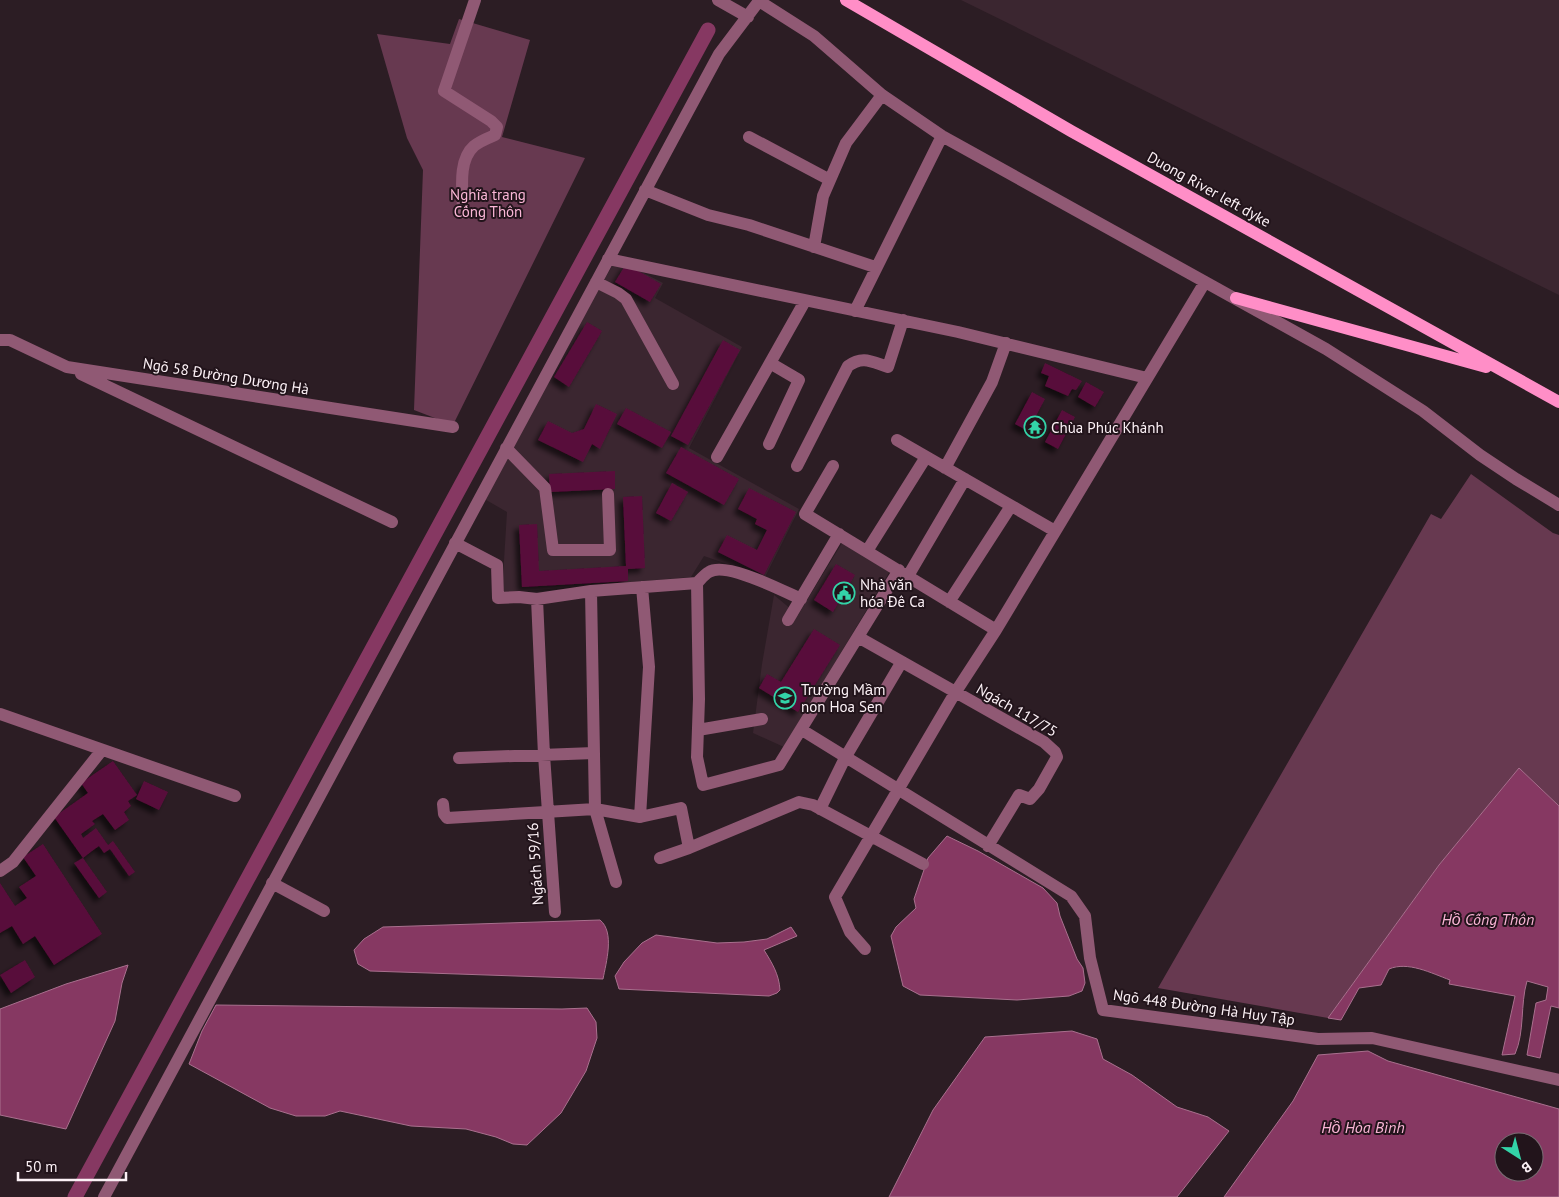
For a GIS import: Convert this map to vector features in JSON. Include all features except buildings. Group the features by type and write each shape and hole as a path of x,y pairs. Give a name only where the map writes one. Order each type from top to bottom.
{"main road":[{"name":"Duong River left dyke","path":"846,0 1071,131 1559,402"},
{"path":"1236,298 1507,373"}],"street":[{"path":"463,213 464,166 468,154 475,145 495,134 497,128 491,121 444,91 475,0"},
{"path":"718,0 748,17"},
{"path":"104,1197 645,190 720,54 759,1 814,36 882,95 942,136 1236,298 1364,372 1423,411 1508,475 1559,505"},
{"path":"814,247 824,196 846,143 882,95"},
{"path":"855,311 942,136"},
{"path":"749,137 830,180"},
{"path":"645,190 708,215 749,225 875,268"},
{"path":"608,259 903,320 1147,378"},
{"path":"596,282 626,299 673,384"},
{"path":"865,949 850,932 835,897 955,693 996,630 1205,282"},
{"path":"717,457 805,301"},
{"path":"797,466 848,366 864,359 888,367 903,320"},
{"name":"Ngõ 58 Đường Dương Hà","path":"3,338 67,368 453,427"},
{"path":"945,468 992,382 1006,344"},
{"path":"769,444 799,380 770,363"},
{"path":"67,368 392,522"},
{"path":"897,440 1055,531"},
{"path":"506,448 545,488 552,550 610,550 608,494"},
{"path":"867,551 926,457"},
{"path":"833,466 805,514 996,630"},
{"path":"698,583 697,757 702,785 779,765 858,637 965,479"},
{"path":"949,602 1011,506"},
{"path":"788,620 839,534"},
{"path":"455,543 497,565 498,598 519,597 537,599 591,591 698,583 710,571 726,568 801,599"},
{"path":"640,817 649,667 642,587"},
{"path":"591,591 595,809 616,882"},
{"name":"Ngách 59/16","path":"537,599 547,812 555,912"},
{"path":"858,637 955,693"},
{"path":"820,809 846,758 901,663"},
{"name":"Ngách 117/75","path":"955,693 1044,742 1055,752 1057,757 1039,789 1030,799 1019,795 988,846"},
{"path":"0,714 235,796"},
{"path":"698,730 762,719"},
{"name":"Ngõ 448 Đường Hà Huy Tập","path":"802,730 1071,896 1085,916 1090,958 1103,1010 1318,1038 1372,1038 1559,1080"},
{"path":"0,871 13,862 102,750"},
{"path":"460,758 594,753"},
{"path":"660,858 799,802 820,809 923,864"},
{"path":"443,804 447,818 595,809 640,817 681,808 688,848"},
{"path":"272,883 324,911"}],"shaded area":[{"path":"961,0 1559,0 1559,295"},
{"path":"616,259 663,283 655,298 742,347 689,448 799,509 765,577 704,556 691,577 502,593 507,512 481,497"},
{"name":"Trường Mầm non Hoa Sen","path":"842,543 890,571 784,747 753,733 774,595 798,615"}],"green space":[{"name":"Nghĩa trang Cống Thôn","path":"459,19 530,40 502,137 585,158 453,425 414,410 423,170 407,138 377,34 450,44"},
{"path":"1471,474 1553,533 1559,535 1559,806 1519,768 1439,865 1328,1018 1158,988 1431,514 1441,519"}],"water":[{"name":"Hồ Cống Thôn","path":"1519,768 1559,806 1559,1008 1551,1006 1540,1058 1527,1055 1536,1003 1546,1000 1548,987 1527,981 1520,1036 1515,1054 1502,1055 1515,996 1449,984 1450,980 1412,967 1404,966 1389,969 1381,985 1359,988 1341,1020 1328,1018 1439,865"},
{"path":"947,836 978,851 1043,888 1057,903 1060,916 1077,959 1083,968 1085,983 1082,991 1069,996 1017,1000 920,995 903,986 891,936 896,927 916,908 914,899 928,858"},
{"path":"600,920 605,925 608,940 603,979 370,971 358,964 354,950 364,939 383,927"},
{"path":"791,927 797,936 764,950 777,974 780,990 769,996 619,989 615,976 624,962 642,943 656,935 717,943 744,942 767,939"},
{"path":"128,965 122,983 115,1021 66,1129 0,1115 0,1009 66,984"},
{"path":"216,1005 587,1008 596,1022 597,1038 586,1071 561,1113 527,1145 513,1144 466,1129 411,1126 340,1111 325,1116 296,1116 270,1108 189,1064 202,1031"},
{"path":"1072,1031 1097,1039 1103,1059 1132,1075 1177,1107 1208,1117 1229,1131 1177,1197 889,1197 933,1110 985,1037"},
{"name":"Hồ Hòa Bình","path":"1368,1051 1388,1061 1559,1109 1559,1197 1224,1197 1293,1101 1318,1055"}],"waterway":[{"path":"75,1197 708,30"}],"place":[{"name":"Chùa Phúc Khánh","path":"1035,427"},
{"name":"Nhà văn hóa Đê Ca","path":"844,593"},
{"name":"Trường Mầm non Hoa Sen","path":"785,698"}]}
